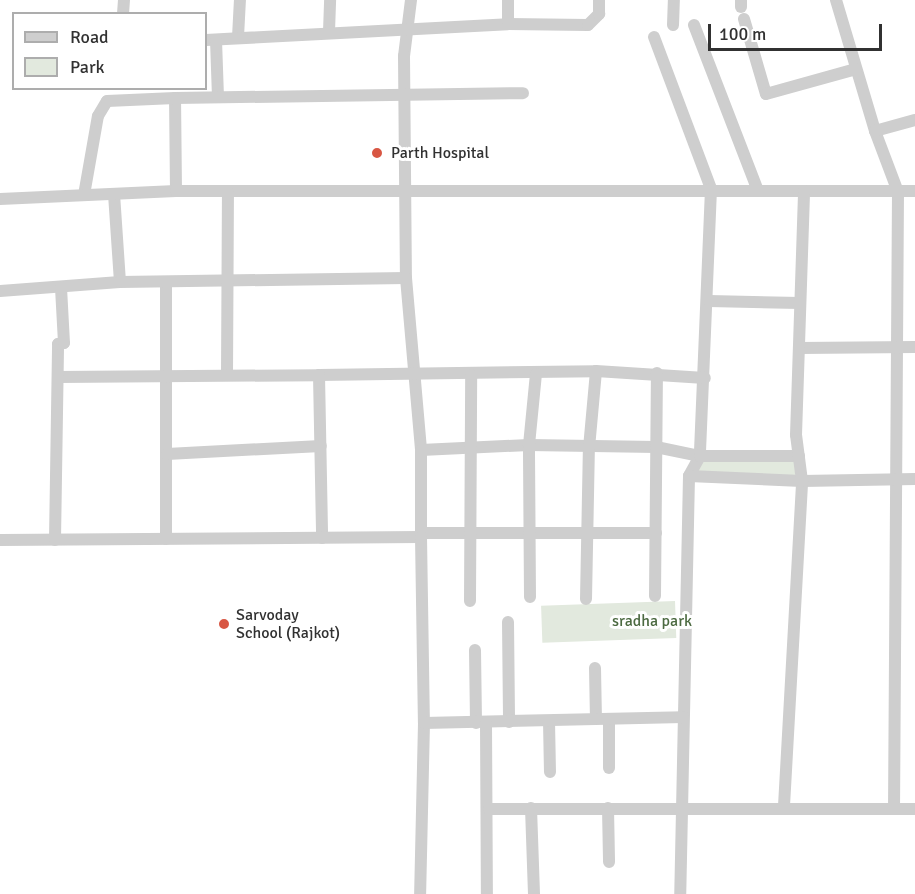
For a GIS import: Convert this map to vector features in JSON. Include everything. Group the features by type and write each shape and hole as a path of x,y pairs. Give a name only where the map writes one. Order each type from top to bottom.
{"street":[{"path":"238,37 240,0"},
{"path":"328,32 330,0"},
{"path":"411,0 404,56 408,92 406,278 411,374 421,450 424,723 420,894"},
{"path":"508,0 508,24"},
{"path":"218,96 211,40 508,24 588,25 599,14 599,0"},
{"path":"673,25 674,0"},
{"path":"836,0 875,131 898,192 895,347 894,808"},
{"path":"742,9 766,94 856,69"},
{"path":"694,25 757,188"},
{"path":"654,37 711,189 709,301 700,456 689,476 680,894"},
{"path":"84,195 98,116 107,101 408,92 523,93"},
{"path":"175,98 176,191"},
{"path":"875,131 915,120"},
{"path":"0,199 176,191 228,193 757,188 804,191 915,191"},
{"path":"784,806 802,481 799,456 799,348 804,191"},
{"path":"227,375 228,193"},
{"path":"114,194 120,282"},
{"path":"0,291 120,282 406,278"},
{"path":"166,282 168,375 166,539"},
{"path":"55,540 58,344 64,343 61,286"},
{"path":"709,301 800,303"},
{"path":"799,348 915,347"},
{"path":"58,376 471,375 596,371 657,373 705,378"},
{"path":"586,599 589,448 596,371"},
{"path":"655,596 657,373"},
{"path":"530,597 532,533 529,445 536,374"},
{"path":"319,375 322,538"},
{"path":"470,600 471,375"},
{"path":"421,450 529,445 589,448 656,447 700,456 799,456"},
{"path":"166,454 321,446"},
{"path":"689,476 802,481 915,479"},
{"path":"0,540 322,538 589,531 656,533"},
{"path":"508,622 509,722"},
{"path":"475,650 489,808 487,894"},
{"path":"596,668 596,719"},
{"path":"424,723 683,717"},
{"path":"609,719 609,768"},
{"path":"549,721 550,772"},
{"path":"489,808 784,806 915,809"},
{"path":"531,808 534,894"},
{"path":"609,808 609,862"}],"green space":[{"path":"700,456 799,456 794,481 695,476"},
{"name":"sradha park","path":"675,601 676,638 542,643 541,606"}],"place":[{"name":"Parth Hospital","path":"377,153"},
{"name":"Sarvoday School (Rajkot)","path":"224,624"}]}
